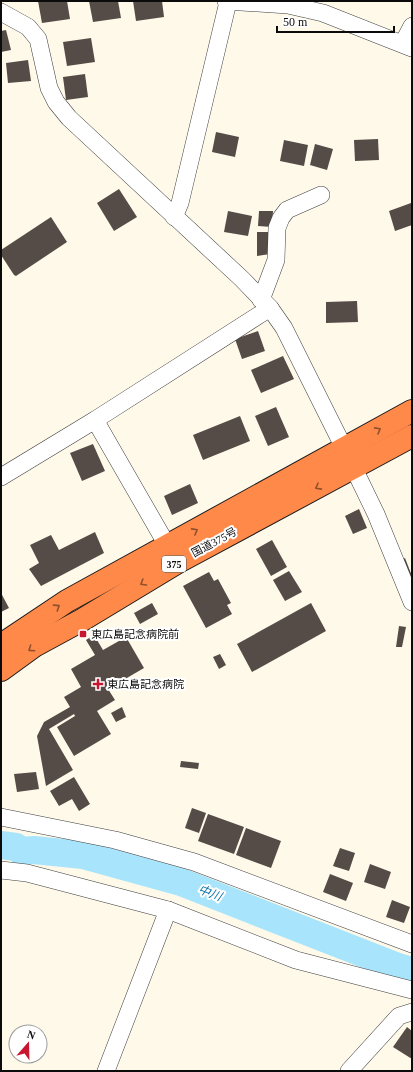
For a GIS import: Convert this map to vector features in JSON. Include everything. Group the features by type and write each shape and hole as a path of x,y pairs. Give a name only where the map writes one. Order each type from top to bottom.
{"highway":[{"name":"国道375号","path":"1,645 67,600 412,411"},
{"name":"国道375号","path":"1,670 34,646 82,620 178,562 412,436"}],"street":[{"path":"174,217 180,204 227,1 288,5 323,13 407,46 412,26"},
{"path":"1,12 28,27 38,39 49,88 56,102 69,118 242,279 284,328 376,514 412,602"},
{"path":"1,477 95,420 265,304 276,260 277,228 281,218 287,210 321,195"},
{"path":"95,420 167,546"},
{"path":"1,817 115,840 194,862 412,944"},
{"path":"1,870 27,873 168,910 296,960 412,990"},
{"path":"106,1071 168,910"},
{"path":"349,1071 399,1016 412,1012"}],"building":[{"path":"38,1 67,1 70,19 42,23"},
{"path":"89,1 118,1 121,18 93,22"},
{"path":"133,1 162,1 164,17 136,21"},
{"path":"6,30 11,50 1,52 1,31"},
{"path":"91,38 95,62 67,66 63,42"},
{"path":"28,60 31,81 8,83 6,63"},
{"path":"85,74 88,97 66,100 63,77"},
{"path":"216,132 239,137 235,157 212,152"},
{"path":"378,139 379,160 355,161 354,140"},
{"path":"284,140 308,145 304,166 280,161"},
{"path":"315,144 333,149 327,170 310,165"},
{"path":"119,189 137,217 114,231 97,203"},
{"path":"411,203 412,225 395,231 389,211"},
{"path":"228,211 252,216 248,236 224,232"},
{"path":"259,211 273,211 272,227 258,226"},
{"path":"51,217 67,242 16,276 14,275 1,255 1,250"},
{"path":"257,232 271,232 270,254 257,256"},
{"path":"357,301 358,322 326,323 326,302"},
{"path":"258,331 265,351 242,359 235,339"},
{"path":"283,356 294,379 261,393 251,370"},
{"path":"276,407 289,437 268,446 255,416"},
{"path":"240,416 250,441 203,460 193,435"},
{"path":"93,444 105,471 82,481 70,453"},
{"path":"190,484 198,503 172,515 164,496"},
{"path":"359,509 367,528 353,534 345,516"},
{"path":"95,532 104,553 41,586 29,569 39,563 30,545 51,535 59,550"},
{"path":"272,540 287,567 271,576 256,549"},
{"path":"405,558 412,576 412,579 408,580 399,561"},
{"path":"289,571 302,592 285,601 273,580"},
{"path":"209,572 214,581 218,579 231,603 227,605 232,614 206,628 183,586"},
{"path":"1,593 9,608 1,612"},
{"path":"152,603 158,614 140,624 134,613"},
{"path":"311,603 326,631 252,672 237,644"},
{"path":"399,626 406,627 402,647 396,647"},
{"path":"94,635 103,650 126,637 144,668 108,689 115,700 97,711 111,734 74,756 57,727 75,716 74,714 49,729 73,770 46,786 37,736 44,722 70,707 64,697 81,687 71,669 95,655 86,640"},
{"path":"220,654 226,665 219,669 213,657"},
{"path":"122,707 126,717 116,722 111,713"},
{"path":"181,761 199,763 198,769 180,767"},
{"path":"36,772 39,789 17,792 14,774"},
{"path":"74,777 90,804 79,811 72,799 59,806 50,791"},
{"path":"192,808 206,813 199,833 185,828"},
{"path":"208,814 244,827 234,854 198,841"},
{"path":"246,828 281,841 271,868 236,855"},
{"path":"340,848 355,853 349,871 333,866"},
{"path":"370,864 391,872 385,889 364,882"},
{"path":"330,874 353,883 346,901 323,892"},
{"path":"392,900 410,907 404,923 386,917"},
{"path":"407,1027 412,1031 412,1059 393,1047"}],"waterway":[{"name":"中川","path":"1,845 16,847 21,851 34,850 83,855 181,882 398,967 412,971"}],"place":[{"name":"東広島記念病院前","path":"83,634"},
{"name":"東広島記念病院","path":"98,684"}]}
